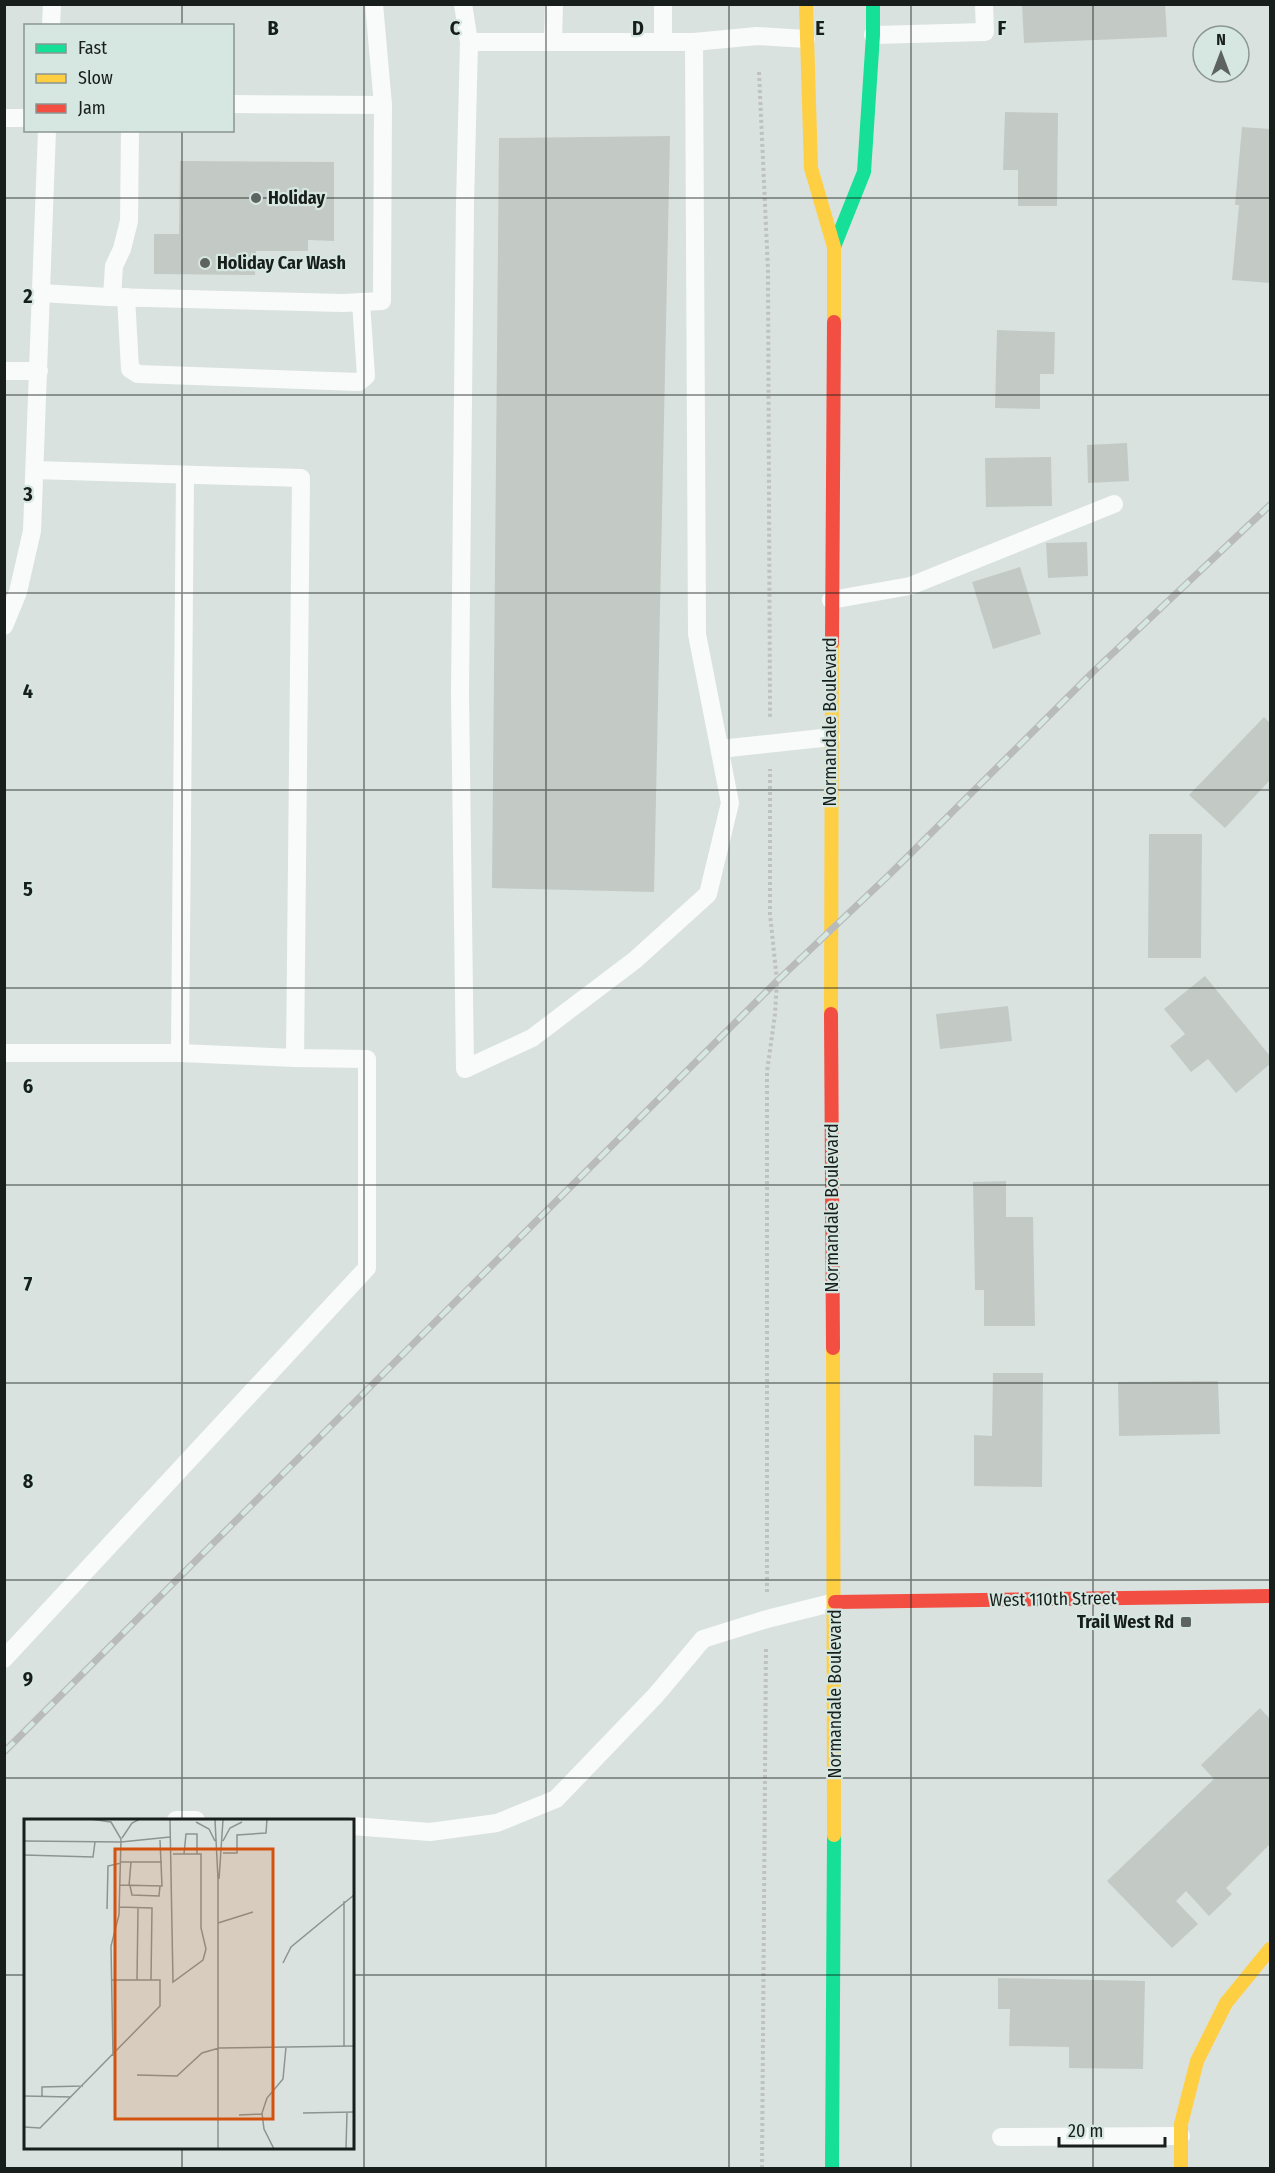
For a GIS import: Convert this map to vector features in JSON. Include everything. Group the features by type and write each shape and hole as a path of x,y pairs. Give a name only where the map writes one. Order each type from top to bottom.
{"street":[{"name":"Normandale Boulevard","path":"806,4 811,168 834,247 831,600 835,1602 832,2169"},
{"name":"Normandale Boulevard","path":"834,247 864,172 873,4"},
{"name":"West 110th Street","path":"835,1602 1270,1596"},
{"path":"1181,2169 1181,2124 1197,2061 1226,2002 1270,1949"}],"lane":[{"path":"51,24 52,4"},
{"path":"41,293 119,297 382,301 383,105 374,4"},
{"path":"463,4 469,42 460,694 465,1069 532,1038 635,960 708,894 730,803 697,634 694,42"},
{"path":"553,42 554,4"},
{"path":"663,4 663,42"},
{"path":"873,34 985,32 984,4"},
{"path":"469,42 694,42 757,36 806,39"},
{"path":"234,104 383,105"},
{"path":"4,118 24,118"},
{"path":"4,626 18,592 32,531 47,132"},
{"path":"130,132 129,221 122,249 114,266 130,369 138,374 359,382 366,376 361,302"},
{"path":"4,371 39,371"},
{"path":"35,470 301,478 295,1058"},
{"path":"180,1053 185,475"},
{"path":"831,600 910,586 1114,504"},
{"path":"720,749 831,737"},
{"path":"4,1053 180,1053 367,1059 367,1268 4,1659"},
{"path":"354,1826 430,1832 497,1823 556,1799 656,1695 703,1639 767,1619 835,1602"},
{"path":"1001,2137 1181,2136"}],"path":[{"path":"759,72 768,270 770,914 777,981 767,1072 767,1619 762,2169"}],"building":[{"path":"1022,4 1165,4 1167,37 1024,43"},
{"path":"1005,112 1058,113 1057,206 1018,206 1018,170 1003,170"},
{"path":"1242,127 1270,129 1270,283 1232,280 1239,205 1235,205"},
{"path":"670,136 654,892 492,888 499,138"},
{"name":"Holiday","path":"180,161 334,162 334,241 308,240 308,251 256,251 255,275 154,274 154,234 179,234"},
{"path":"997,330 1055,332 1054,374 1040,374 1040,409 995,408"},
{"path":"1127,443 1129,481 1088,483 1087,445"},
{"path":"1051,457 1052,506 986,507 985,458"},
{"path":"1087,542 1088,576 1048,578 1046,543"},
{"path":"1020,567 1041,634 993,649 972,582"},
{"path":"1264,717 1270,723 1270,780 1225,828 1189,795"},
{"path":"1149,834 1202,834 1201,958 1148,958"},
{"path":"1205,976 1270,1056 1270,1064 1236,1093 1208,1059 1191,1072 1170,1046 1185,1034 1164,1009"},
{"path":"1008,1006 1012,1041 940,1049 936,1014"},
{"path":"1006,1181 1006,1217 1033,1217 1035,1326 984,1326 984,1290 975,1290 973,1182"},
{"path":"993,1373 1043,1373 1042,1487 974,1486 974,1435 992,1436"},
{"path":"1218,1381 1220,1434 1119,1436 1118,1382"},
{"path":"1260,1708 1270,1719 1270,1844 1226,1888 1232,1894 1209,1916 1186,1891 1176,1901 1198,1924 1172,1948 1107,1881 1214,1779 1201,1765"},
{"path":"998,1978 1145,1981 1143,2069 1069,2068 1069,2047 1009,2046 1010,2009 998,2009"}],"railway":[{"path":"4,1752 777,981 889,875 1094,671 1270,505"}],"traffic: fast":[{"path":"834,247 864,172 873,4"},
{"path":"832,2168 834,1835"}],"traffic: slow":[{"path":"806,4 811,168 834,247 834,322"},
{"path":"831,1014 832,643"},
{"path":"833,1348 834,1835"},
{"path":"1181,2168 1181,2124 1197,2061 1226,2003 1270,1949"}],"traffic: jam":[{"path":"832,643 834,322"},
{"path":"831,1014 833,1348"},
{"path":"835,1602 1270,1596"}],"place":[{"name":"Holiday","path":"256,198"},
{"name":"Holiday Car Wash","path":"205,263"},
{"name":"Trail West Rd","path":"1186,1622"}]}
